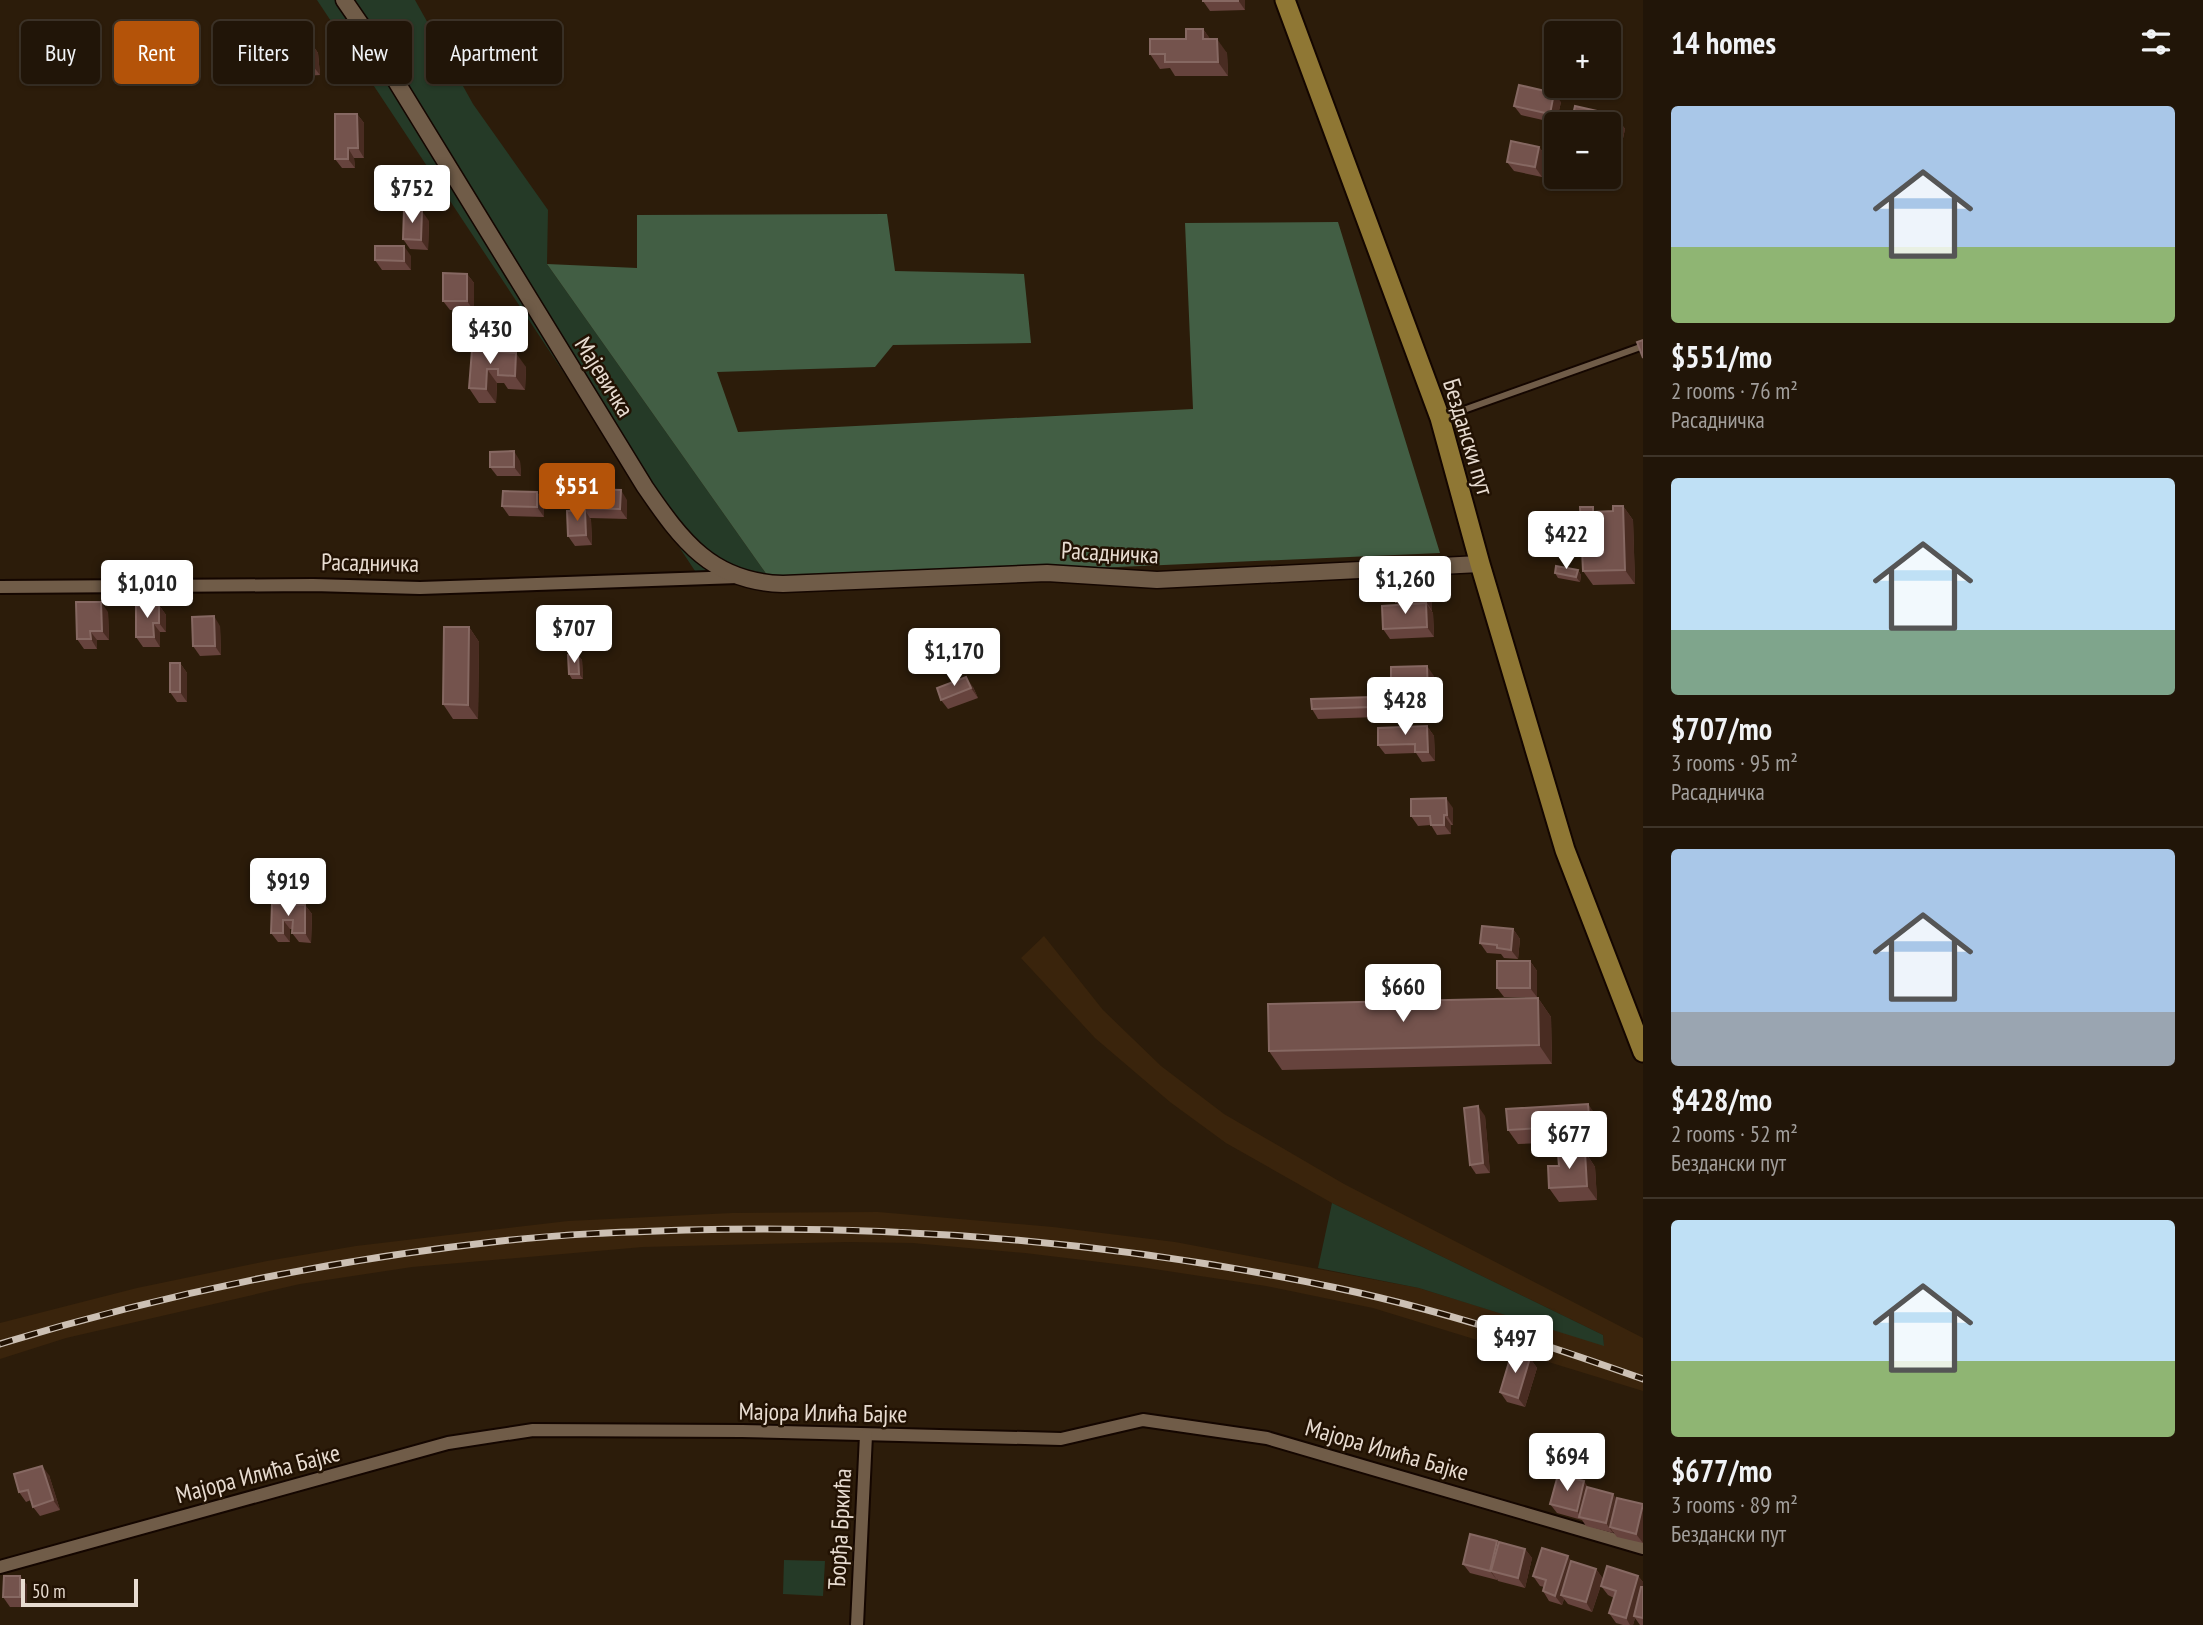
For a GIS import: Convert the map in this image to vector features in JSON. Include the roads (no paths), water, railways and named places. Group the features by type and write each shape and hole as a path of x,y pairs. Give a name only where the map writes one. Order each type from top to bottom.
{"main road":[{"name":"Бездански пут","path":"1285,0 1440,418 1480,564 1565,850 1643,1052"},
{"path":"1294,0 1295,27"}],"street":[{"name":"Мајевичка","path":"344,0 645,487 676,531 702,556"},
{"name":"Расадничка","path":"702,556 713,565 738,577 761,583 783,584 1047,573 1157,580 1480,564"},
{"name":"Расадничка","path":"0,587 313,585 420,588 738,577"},
{"name":"Мајора Илића Бајке","path":"0,1567 485,1435 533,1430 1060,1439 1143,1420 1267,1438 1643,1548"},
{"name":"Ђорђа Бркића","path":"857,1625 866,1435"}],"lane":[{"path":"1440,418 1643,346"}],"railway":[{"path":"0,1344 186,1294 311,1269 438,1249 570,1235 686,1230 850,1230 1095,1248 1257,1272 1337,1288 1453,1317 1643,1379"}]}
